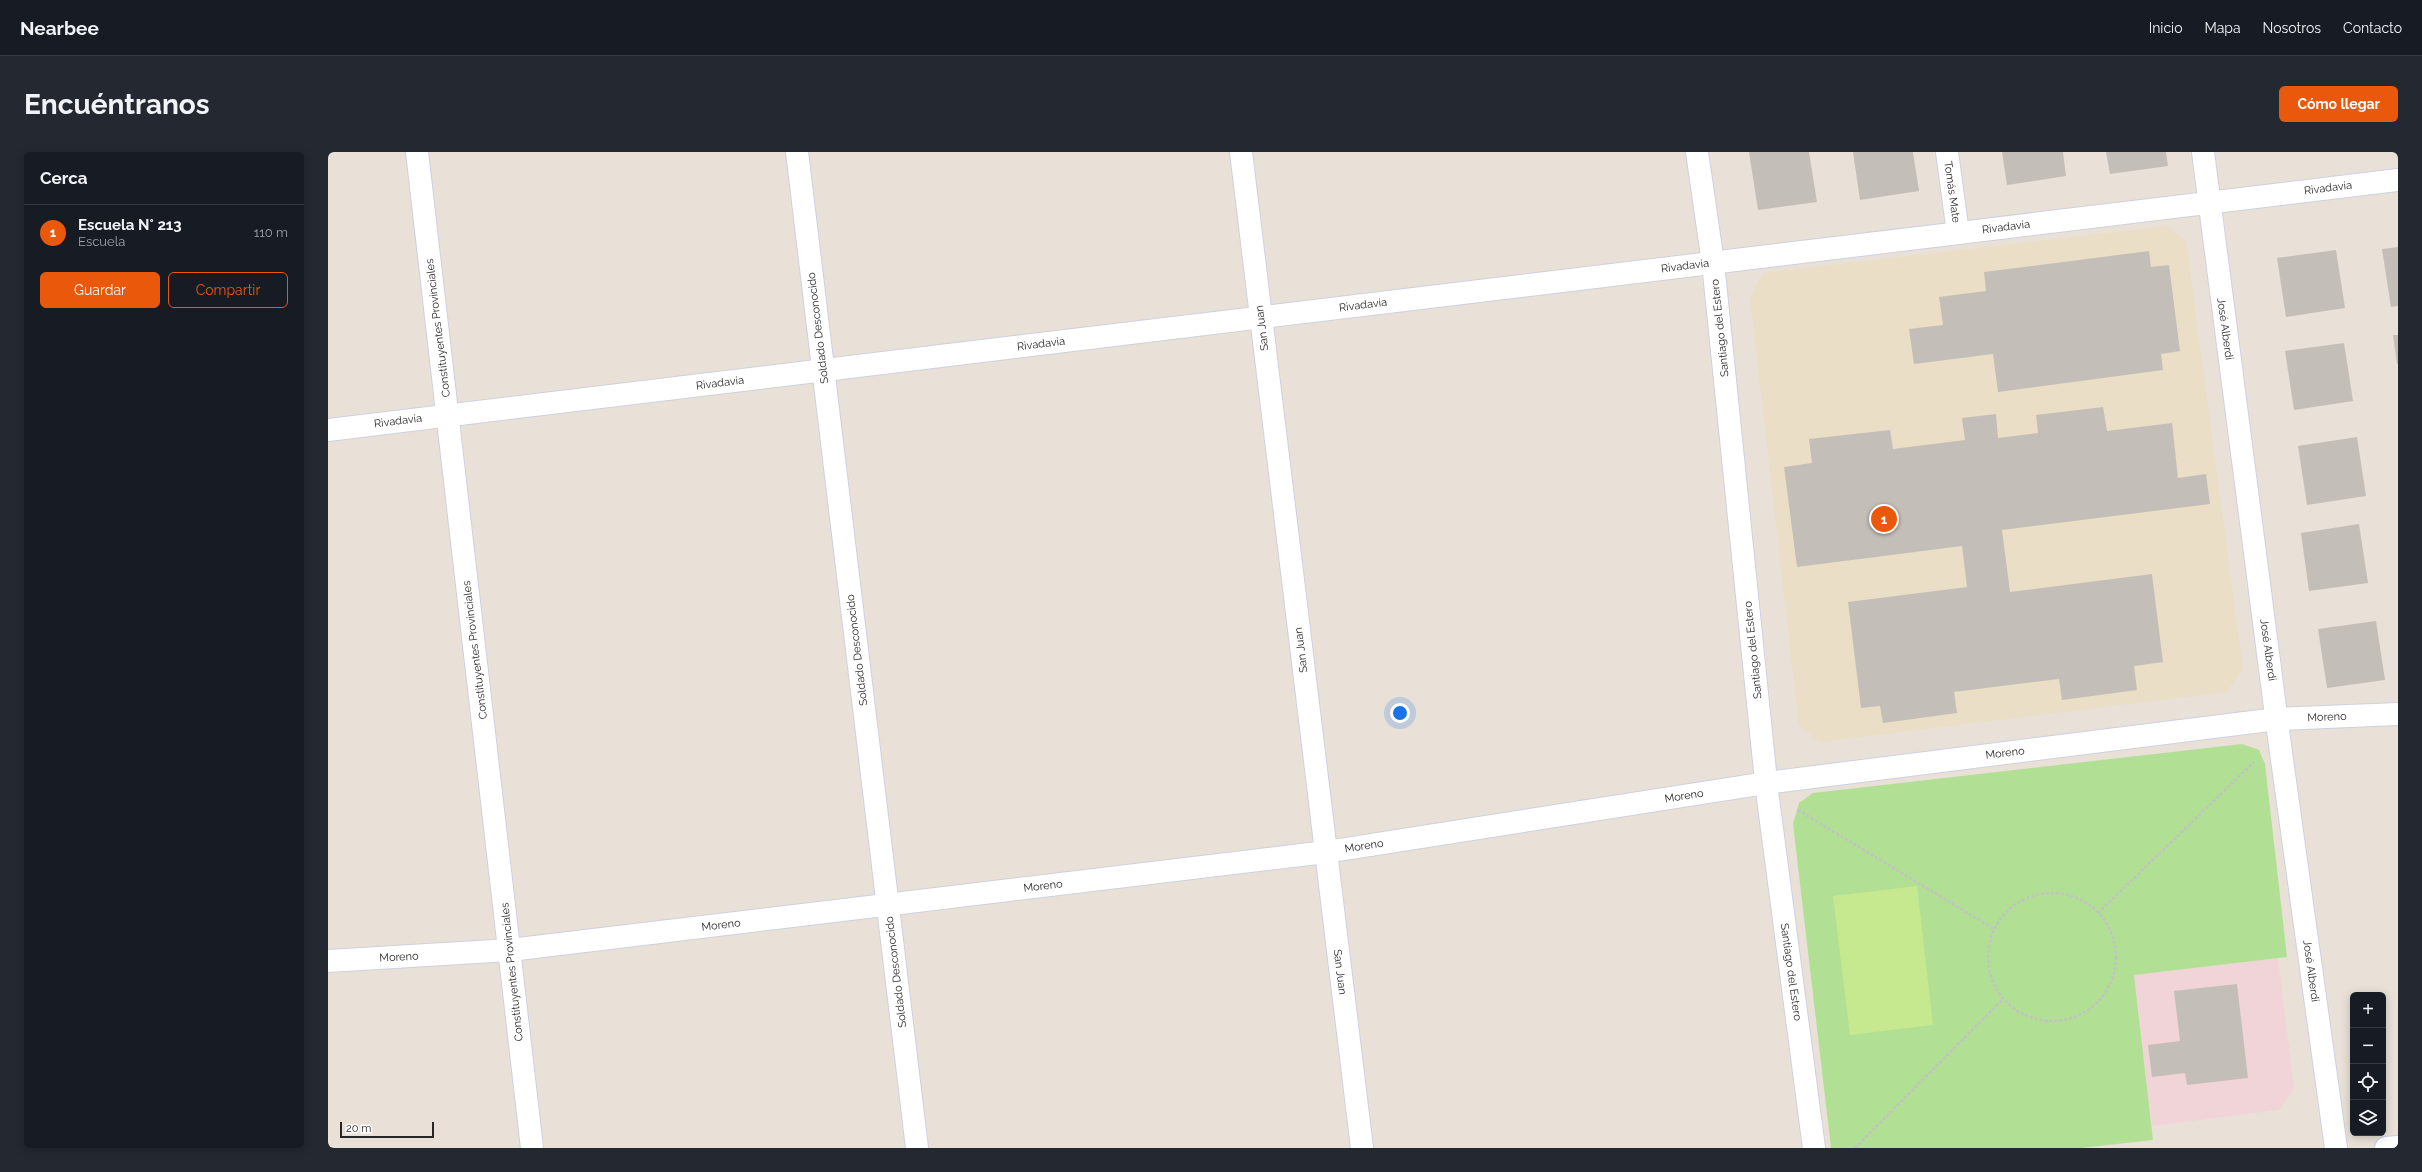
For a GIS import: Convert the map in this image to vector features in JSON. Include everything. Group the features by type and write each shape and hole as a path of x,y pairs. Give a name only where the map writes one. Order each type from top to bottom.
{"street":[{"name":"Constituyentes Provinciales","path":"418,152 532,1148"},
{"name":"Soldado Desconocido","path":"797,152 917,1148"},
{"name":"San Juan","path":"1241,152 1362,1148"},
{"name":"Santiago del Estero","path":"1697,152 1713,263 1767,787 1814,1148"},
{"name":"Tomás Mate","path":"1947,152 1958,233"},
{"name":"José Alberdi","path":"2203,152 2208,203 2278,729 2336,1148"},
{"name":"Rivadavia","path":"328,430 2398,180"},
{"name":"Moreno","path":"328,961 510,950 888,905 1326,852 1767,787 2398,714"},
{"path":"2386,1148 2398,1147"}],"path":[{"path":"2098,913 2278,729"},
{"path":"1767,787 1994,929"},
{"path":"2048,892 2069,895 2088,904 2098,913 2104,919 2112,935 2116,952 2115,969 2109,986 2098,1002 2082,1014 2070,1019 2043,1021 2025,1016 2008,1005 1994,987 1987,967 1988,945 1994,929 2009,908 2027,897 2048,892"},
{"path":"1855,1148 2003,999"}],"shaded area":[{"path":"2166,226 2186,241 2243,669 2227,692 1820,742 1799,726 1750,297 1763,273"},
{"path":"2278,958 2294,1089 2279,1110 2152,1126 2134,975"}],"green space":[{"path":"2242,744 2259,750 2265,764 2287,957 2134,975 2153,1140 2081,1148 1831,1148 1793,824 1799,803 1813,793"},
{"path":"1917,886 1933,1025 1850,1035 1833,896"}],"building":[{"path":"1749,152 1809,152 1817,202 1758,210"},
{"path":"1853,152 1913,152 1919,191 1860,200"},
{"path":"2002,152 2063,152 2066,176 2007,185"},
{"path":"2106,152 2166,152 2168,166 2110,174"},
{"path":"2398,247 2398,306 2391,307 2382,249"},
{"path":"2336,250 2345,308 2286,317 2277,258"},
{"path":"2149,251 2151,267 2169,265 2180,351 2161,354 2163,370 1998,392 1993,354 1914,364 1909,329 1943,325 1939,297 1986,291 1984,272"},
{"path":"2393,335 2398,335 2398,364 2397,364"},
{"path":"2344,343 2353,401 2294,410 2285,351"},
{"path":"2103,407 2107,431 2172,423 2178,478 2206,474 2210,504 2002,530 2010,592 2152,574 2163,662 2134,666 2137,690 2062,700 2059,679 1954,692 1957,713 1883,723 1880,706 1861,708 1848,602 1967,587 1962,546 1797,567 1784,467 1812,463 1809,439 1890,430 1893,449 1965,440 1962,418 1996,414 1998,438 2038,433 2036,415"},
{"path":"2357,437 2366,496 2307,505 2298,446"},
{"path":"2359,524 2368,583 2309,591 2301,533"},
{"path":"2376,621 2385,680 2327,688 2318,629"},
{"path":"2237,984 2248,1078 2187,1085 2185,1073 2152,1077 2148,1045 2180,1041 2174,991"}],"place":[{"name":"Escuela N° 213","path":"1884,519"}]}
